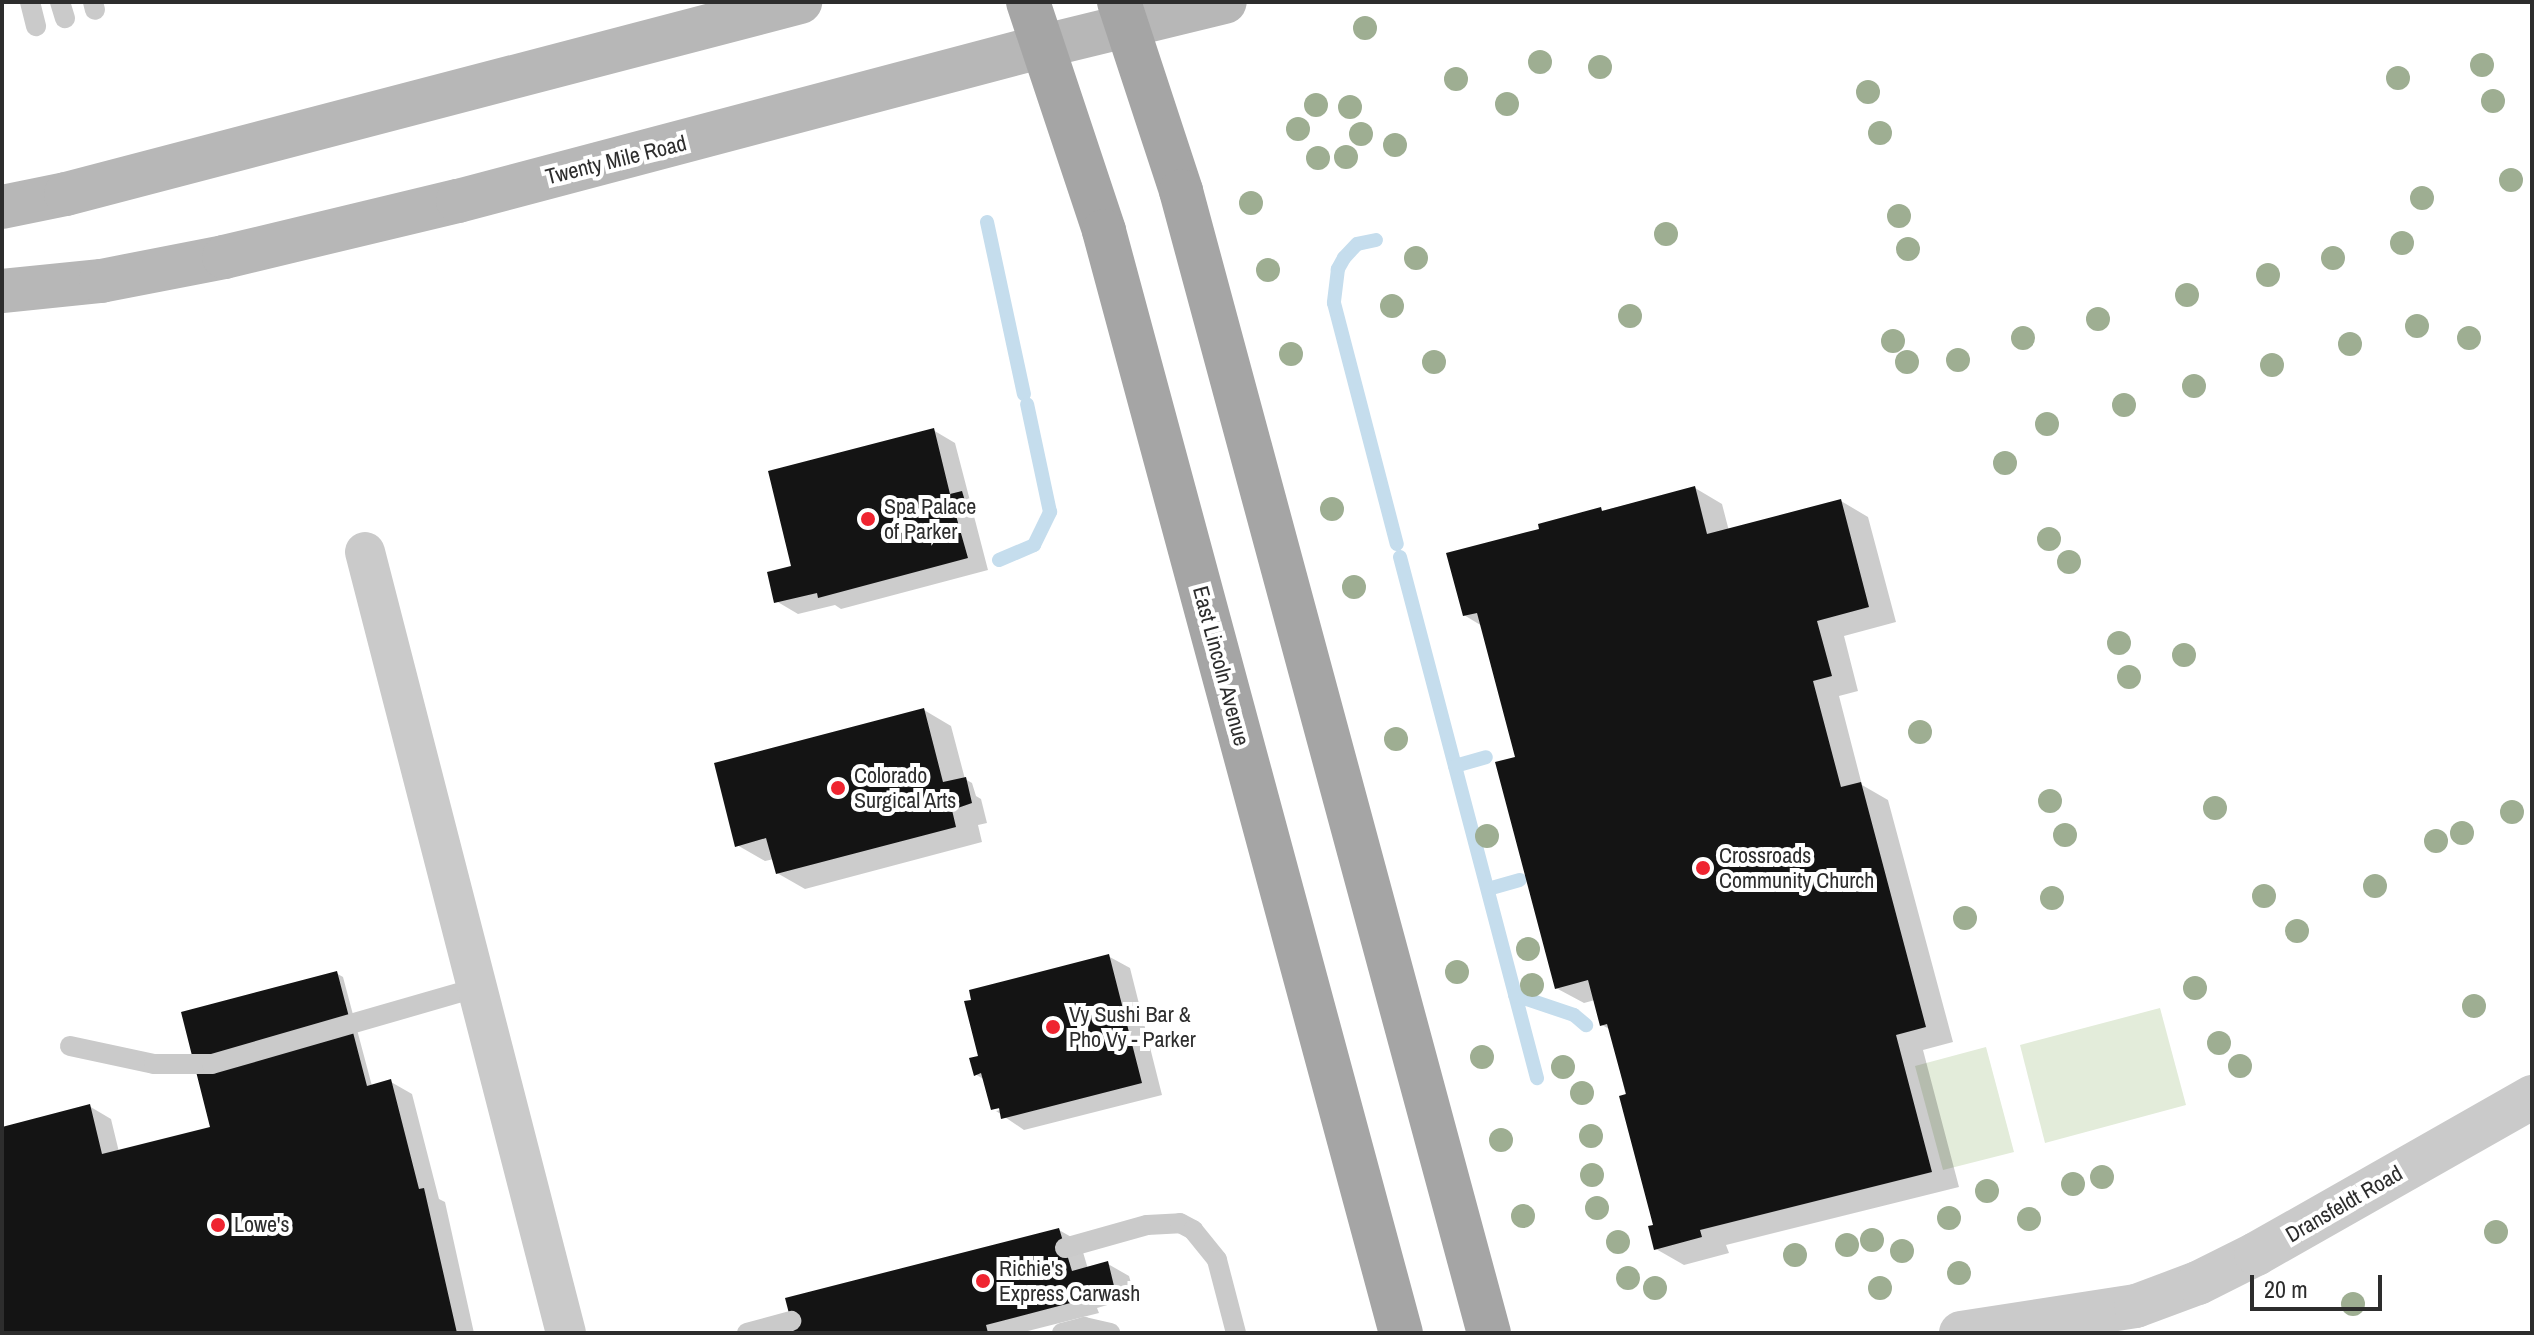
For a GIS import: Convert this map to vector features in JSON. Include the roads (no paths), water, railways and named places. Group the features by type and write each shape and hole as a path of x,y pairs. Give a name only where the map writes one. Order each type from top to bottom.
{"main road":[{"path":"2,207 66,194 800,2"},
{"name":"East Lincoln Avenue","path":"1028,2 1104,231 1401,1333"},
{"name":"Twenty Mile Road","path":"2,291 101,281 224,257 644,153 1044,46 1123,14 1225,2"},
{"path":"1123,14 1184,202 1489,1333"}],"street":[{"path":"365,552 566,1333"},
{"name":"Dransfeldt Road","path":"1961,1333 2117,1310 2181,1290 2256,1254 2532,1097"}],"lane":[{"path":"30,2 36,26"},
{"path":"70,1046 154,1064 212,1064 476,988"},
{"path":"1065,1248 1147,1225 1180,1223 1202,1237 1217,1260 1236,1333"},
{"path":"747,1333 791,1321"},
{"path":"1062,1333 1084,1327 1110,1333"}],"waterway":[{"path":"987,222 1024,394"},
{"path":"1376,240 1357,244 1344,258 1338,269 1334,303 1397,544"},
{"path":"999,560 1034,545 1050,512 1027,404"},
{"path":"1400,557 1537,1078"},
{"path":"1455,766 1486,757"},
{"path":"1488,889 1520,880"},
{"path":"1515,995 1574,1015 1586,1025"}],"place":[{"name":"Spa Palace of Parker","path":"868,519"},
{"name":"Colorado Surgical Arts","path":"838,788"},
{"name":"Crossroads Community Church","path":"1703,868"},
{"name":"Vy Sushi Bar & Pho Vy - Parker","path":"1053,1027"},
{"name":"Lowe's","path":"218,1225"},
{"name":"Richie's Express Carwash","path":"983,1281"}]}
